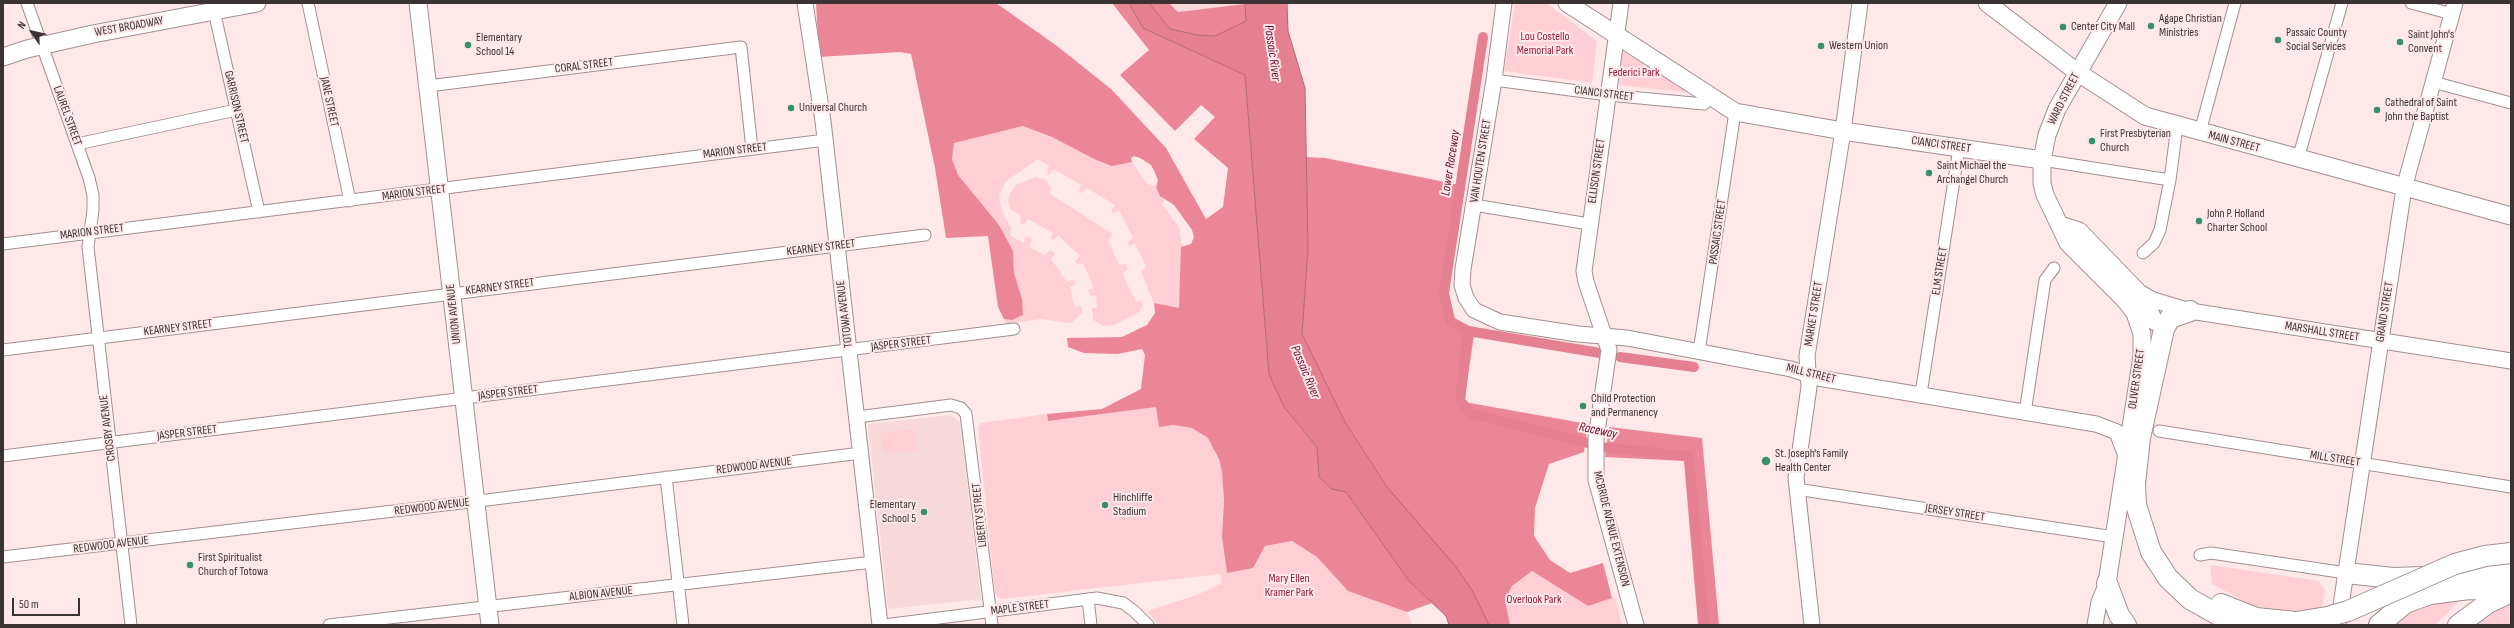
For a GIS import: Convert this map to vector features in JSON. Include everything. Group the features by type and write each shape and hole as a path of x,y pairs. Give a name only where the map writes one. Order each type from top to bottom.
{"highway":[{"path":"2190,311 2170,318 2164,329 2156,356 2140,438 2135,484 2136,505 2151,552 2168,578 2190,600 2236,625"},
{"path":"2154,321 2157,342 2156,356"},
{"path":"2140,438 2145,496 2150,516 2162,546 2177,568 2202,592 2230,609 2269,620 2296,622 2343,613 2455,564 2485,556 2511,553"},
{"path":"2346,574 2400,578 2511,574"},
{"path":"2107,583 2119,615 2126,625"},
{"path":"2379,625 2396,609 2415,599 2430,594 2469,589 2511,591"},
{"path":"2458,625 2488,603 2511,591"}],"main road":[{"name":"WEST BROADWAY","path":"3,57 42,45 214,8 257,3"},
{"name":"UNION AVENUE","path":"418,3 490,625"},
{"path":"1567,3 1735,112"},
{"name":"WARD STREET","path":"2060,225 2044,189 2042,160 2052,120 2077,72 2118,3"},
{"name":"MAIN STREET","path":"1995,5 2077,72 2145,116 2177,126 2511,216"},
{"name":"CIANCI STREET","path":"1735,112 1843,131 2042,160"},
{"path":"2060,225 2079,231 2137,290 2144,300 2154,321"},
{"name":"OLIVER STREET","path":"2060,225 2068,243 2125,300 2135,313 2140,327 2142,349 2107,583"}],"street":[{"name":"LAUREL STREET","path":"27,3 77,144 93,195 94,210 89,232"},
{"name":"JANE STREET","path":"308,3 350,201"},
{"name":"TOTOWA AVENUE","path":"805,3 825,140 880,625"},
{"name":"VAN HOUTEN STREET","path":"1479,313 1469,306 1462,285 1494,80 1504,3"},
{"name":"ELLISON STREET","path":"1606,337 1586,282 1584,263 1621,3"},
{"name":"MARKET STREET","path":"1812,625 1796,489 1809,387 1807,356 1843,131 1860,3"},
{"path":"2200,132 2235,3"},
{"path":"2298,159 2342,3"},
{"path":"2411,3 2453,8"},
{"name":"GARRISON STREET","path":"214,8 259,212"},
{"name":"GRAND STREET","path":"2338,625 2404,188 2453,8"},
{"name":"CORAL STREET","path":"428,86 741,47 752,149"},
{"name":"CIANCI STREET","path":"1494,80 1608,95 1704,104 1711,97"},
{"path":"2433,82 2511,103"},
{"path":"77,144 236,110"},
{"name":"PASSAIC STREET","path":"1699,352 1735,112"},
{"path":"2143,252 2158,237 2170,180 2177,126"},
{"name":"MARION STREET","path":"3,244 825,140"},
{"name":"ELM STREET","path":"1921,394 1959,148"},
{"name":"CIANCI STREET","path":"2042,160 2170,180"},
{"path":"1474,205 1589,224"},
{"name":"CROSBY AVENUE","path":"89,232 88,247 97,339 131,625"},
{"name":"KEARNEY STREET","path":"3,350 925,235"},
{"path":"2025,412 2045,280 2054,268"},
{"name":"MARSHALL STREET","path":"2137,290 2153,300 2190,311 2380,342 2511,361"},
{"name":"MILL STREET","path":"1479,313 1500,322 1606,337 1627,338 1791,369 1818,378 1921,394 2112,428 2120,435 2126,456"},
{"name":"JASPER STREET","path":"3,456 1014,329"},
{"name":"MCBRIDE AVENUE EXTENSION","path":"1606,337 1609,356 1596,438 1595,455 1599,491 1636,625"},
{"name":"LIBERTY STREET","path":"857,417 951,405 961,408 968,418 992,625"},
{"name":"MILL STREET","path":"2159,431 2511,487"},
{"name":"REDWOOD AVENUE","path":"3,557 475,502 861,453"},
{"path":"666,478 684,625"},
{"name":"JERSEY STREET","path":"1796,489 2114,537"},
{"path":"2200,555 2211,553 2346,574"},
{"name":"ALBION AVENUE","path":"329,625 488,606 679,586 873,562"},
{"name":"OLIVER STREET","path":"2095,625 2099,602 2107,583"},
{"name":"MAPLE STREET","path":"884,625 1088,599 1107,598 1123,603 1134,610 1148,625"},
{"path":"1088,599 1091,625"}],"shaded area":[{"path":"816,3 996,3 1057,46 1111,89 1166,148 1206,219 1223,207 1228,168 1194,139 1215,117 1201,105 1175,131 1120,75 1149,50 1112,3 1129,3 1143,28 1245,75 1269,374 1284,407 1317,447 1319,477 1332,489 1346,492 1409,581 1432,603 1407,612 1348,591 1317,557 1292,541 1265,546 1253,568 1227,573 1222,536 1224,500 1222,472 1219,459 1208,438 1192,428 1173,425 1159,427 1156,407 1048,421 1047,414 1102,409 1141,389 1145,355 1142,349 1118,354 1084,353 1068,347 1067,338 1122,337 1147,325 1155,313 1154,303 1179,308 1181,247 1191,244 1194,237 1192,230 1174,205 1160,196 1156,187 1158,180 1151,165 1140,158 1134,156 1131,158 1132,162 1112,166 1096,160 1052,137 1023,126 954,143 952,159 958,175 999,225 1013,251 1014,273 1022,299 1023,315 1012,320 1004,319 998,307 988,236 946,238 935,168 911,54 900,52 819,57"},
{"path":"1149,3 1169,3 1178,12 1245,4 1246,21 1215,36 1197,35 1170,29"},
{"path":"1169,3 1245,3 1245,4 1178,12"},
{"path":"1306,157 1325,158 1465,186 1448,294 1455,319 1475,329 1464,402 1588,424 1584,452 1549,464 1535,508 1534,536 1550,560 1570,573 1603,563 1612,598 1588,606 1532,571 1512,586 1505,600 1510,625 1489,625 1387,487 1345,422 1302,334 1308,249"},
{"name":"Elementary School 5","path":"952,415 960,422 981,599 888,609 868,424"},
{"path":"1609,427 1702,438 1719,625 1698,625 1684,461 1605,457"}],"green space":[{"name":"Lou Costello Memorial Park","path":"1515,3 1546,3 1597,41 1592,83 1504,71"},
{"name":"Federici Park","path":"1623,51 1693,93 1619,85"},
{"path":"1023,126 1052,137 1096,160 1112,166 1132,162 1146,183 1156,187 1164,200 1162,205 1179,227 1182,245 1179,309 1154,303 1141,272 1146,266 1135,244 1129,246 1128,242 1133,238 1119,210 1113,214 1111,211 1115,205 1087,188 1082,193 1079,192 1081,185 1054,169 1049,175 1047,174 1049,166 1038,159 1005,182 999,196 1002,212 1011,228 1010,235 1023,243 1027,236 1032,239 1029,247 1045,255 1051,250 1055,254 1051,259 1067,282 1074,279 1075,284 1070,287 1074,306 1082,307 1082,313 1071,323 1041,319 1006,324 1004,319 1012,320 1022,299 1014,273 1013,251 982,204 958,175 952,159 954,143"},
{"path":"1036,177 1046,180 1051,188 1050,194 1113,234 1108,240 1119,265 1126,264 1128,269 1122,273 1136,302 1141,301 1143,304 1139,312 1114,325 1104,326 1093,320 1092,308 1097,308 1096,295 1090,296 1088,291 1094,288 1083,263 1078,265 1075,261 1080,256 1058,235 1054,240 1051,239 1053,233 1028,219 1024,225 1020,223 1021,216 1011,210 1008,203 1009,195 1016,185"},
{"name":"Hinchliffe Stadium","path":"1157,407 1159,427 1172,425 1192,428 1208,438 1219,459 1224,484 1222,536 1227,573 1253,568 1265,546 1292,541 1317,557 1348,591 1407,612 1412,625 1159,625 1147,611 1197,595 1222,583 1220,574 1001,599 998,597 995,594 978,427 981,423 1047,414 1048,421"},
{"path":"915,429 917,450 883,453 880,433"},
{"path":"2210,565 2319,581 2325,591 2321,611 2279,610 2253,606 2212,584"},
{"name":"Overlook Park","path":"1532,571 1588,606 1615,597 1622,625 1510,625 1505,600 1512,586"},
{"path":"2462,598 2435,625 2385,625 2422,602"},
{"path":"2511,600 2511,625 2468,625"}],"water":[{"name":"Passaic River","path":"1129,3 1149,3 1170,29 1197,35 1215,36 1246,21 1245,3 1287,3 1288,31 1305,88 1308,249 1302,334 1345,422 1387,487 1456,567 1472,590 1489,625 1449,625 1446,616 1409,581 1346,492 1332,489 1319,477 1317,447 1284,407 1269,374 1245,75 1143,28"}],"waterway":[{"name":"Raceway","path":"1483,37 1444,293 1450,321 1468,331 1460,401 1471,413 1607,448 1689,456 1704,625"},
{"path":"1468,331 1600,353"},
{"path":"1620,357 1694,367"}],"place":[{"name":"Agape Christian Ministries","path":"2151,26"},
{"name":"Center City Mall","path":"2063,27"},
{"name":"Passaic County Social Services","path":"2278,40"},
{"name":"Saint John's Convent","path":"2400,42"},
{"name":"Elementary School 14","path":"468,45"},
{"name":"Western Union","path":"1821,46"},
{"name":"Universal Church","path":"791,108"},
{"name":"Cathedral of Saint John the Baptist","path":"2377,110"},
{"name":"First Presbyterian Church","path":"2092,141"},
{"name":"Saint Michael the Archangel Church","path":"1929,173"},
{"name":"John P. Holland Charter School","path":"2199,221"},
{"name":"Child Protection and Permanency","path":"1583,406"},
{"name":"St. Joseph's Family Health Center","path":"1766,461"},
{"name":"Hinchliffe Stadium","path":"1105,505"},
{"name":"Elementary School 5","path":"924,512"},
{"name":"First Spiritualist Church of Totowa","path":"190,565"}],"water label":[{"name":"Lower Raceway","path":"1451,163"}],"park label":[{"name":"Mary Ellen Kramer Park","path":"1289,586"}]}
